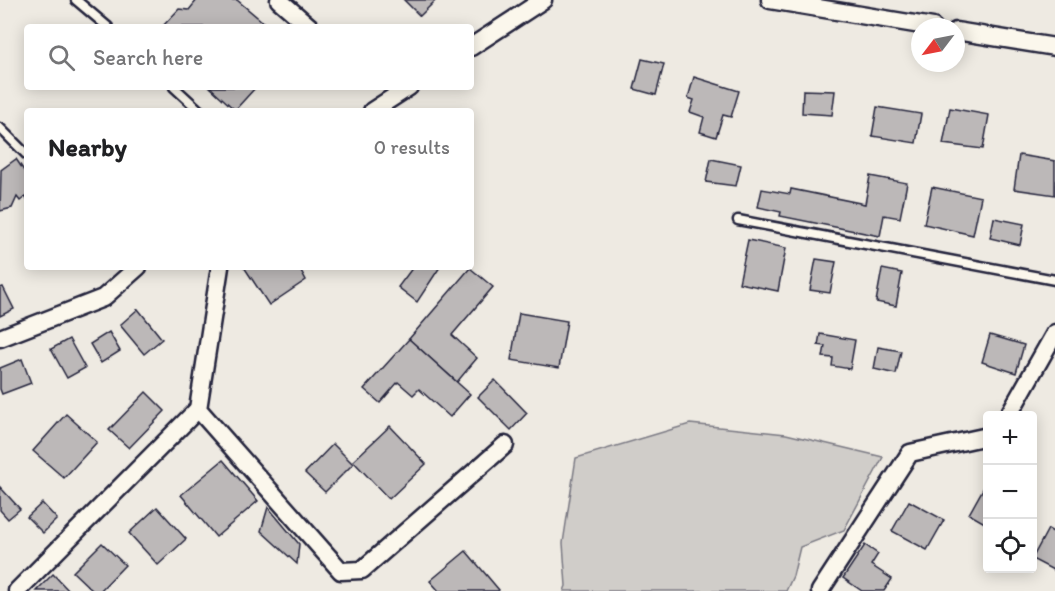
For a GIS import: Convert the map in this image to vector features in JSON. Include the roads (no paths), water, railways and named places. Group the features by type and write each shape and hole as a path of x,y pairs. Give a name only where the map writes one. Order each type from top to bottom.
{"street":[{"path":"279,0 307,24"},
{"path":"474,44 543,0"},
{"path":"770,0 911,23"},
{"path":"965,32 1055,47"},
{"path":"377,108 404,90"},
{"path":"0,338 103,298 135,270"},
{"path":"17,591 198,409 219,270"},
{"path":"1011,411 1055,333"},
{"path":"198,409 341,571 362,570 505,445"},
{"path":"820,591 910,453 983,437"}],"lane":[{"path":"76,0 104,24"},
{"path":"177,90 197,108"},
{"path":"0,128 24,152"},
{"path":"738,220 1055,280"}]}
